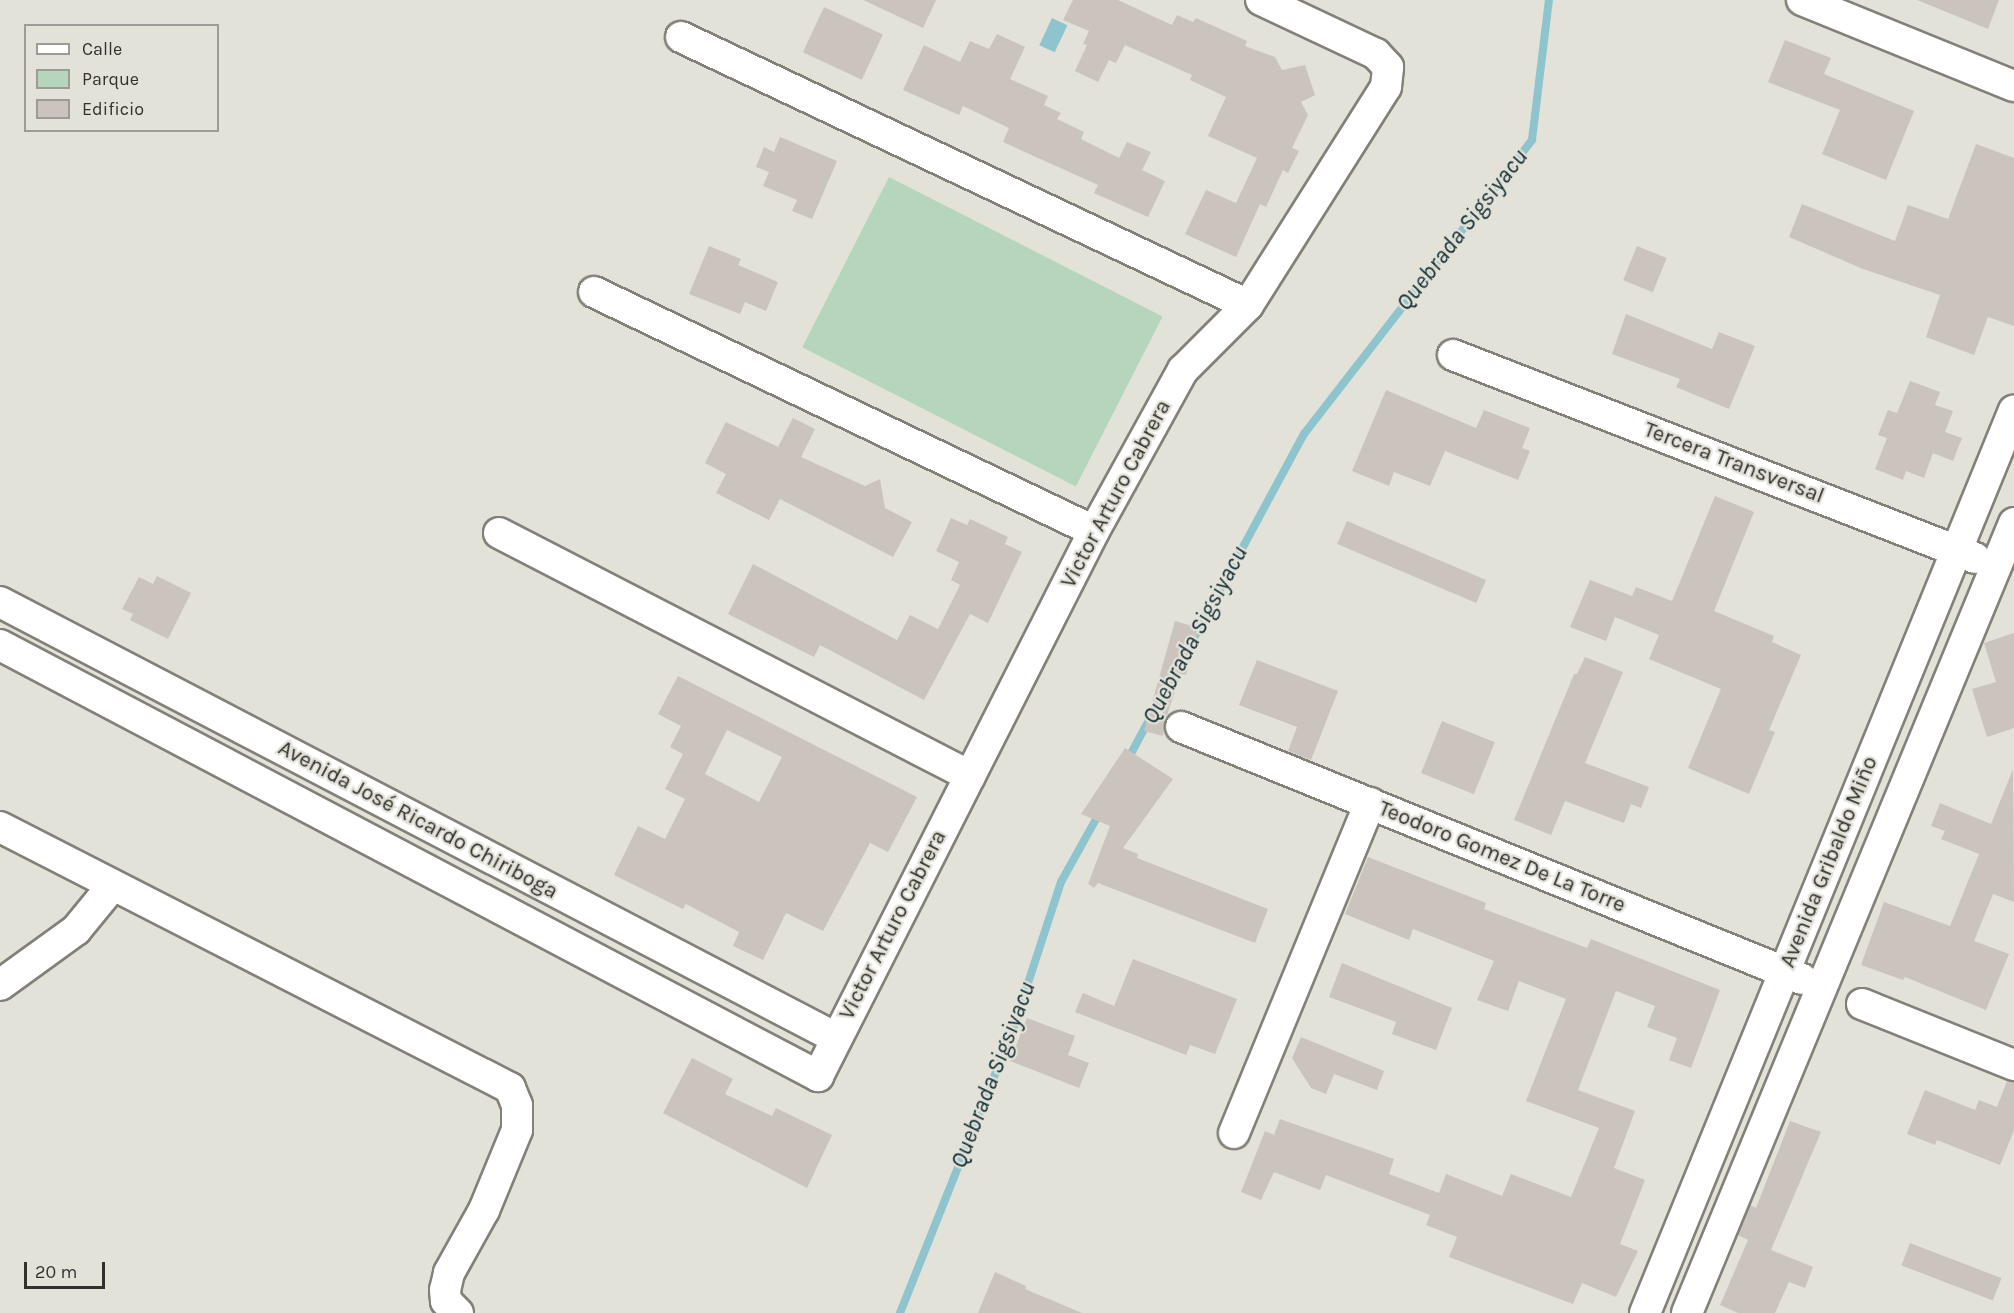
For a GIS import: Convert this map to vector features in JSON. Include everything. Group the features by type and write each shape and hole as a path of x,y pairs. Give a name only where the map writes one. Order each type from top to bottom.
{"street":[{"name":"Victor Arturo Cabrera","path":"818,1076 1094,531 1183,370 1248,305 1386,87 1388,67 1376,54 1261,0"},
{"path":"1802,0 2014,86"},
{"path":"681,37 1248,305"},
{"path":"594,292 1094,531"},
{"name":"Tercera Transversal","path":"1453,354 2005,570"},
{"name":"Avenida Gribaldo Miño","path":"1645,1313 2014,410"},
{"name":"Avenida Gribaldo Miño","path":"1687,1313 1822,987 2005,570 2014,523"},
{"path":"499,533 970,776"},
{"name":"Avenida José Ricardo Chiriboga","path":"0,602 836,1038"},
{"name":"Avenida José Ricardo Chiriboga","path":"0,645 818,1076"},
{"name":"Teodoro Gomez De La Torre","path":"1182,727 1822,987"},
{"path":"253,778 270,743"},
{"path":"1234,1133 1370,804"},
{"path":"0,827 510,1088 518,1105 517,1130 484,1210 447,1281 446,1301 458,1313"},
{"path":"0,985 76,930 112,886"},
{"path":"1862,1004 2014,1065"}],"green space":[{"path":"889,177 1163,316 1076,487 802,347"}],"water":[{"path":"1052,18 1067,25 1055,52 1039,45"}],"building":[{"path":"863,0 936,0 923,28"},
{"path":"1073,0 1118,0 1172,25 1177,15 1193,22 1196,18 1247,41 1245,46 1275,57 1282,70 1305,65 1315,95 1301,102 1308,115 1292,148 1299,151 1288,173 1283,170 1266,207 1260,204 1236,257 1185,234 1206,190 1236,203 1257,158 1208,136 1226,97 1190,80 1192,75 1125,45 1116,63 1109,60 1098,82 1075,71 1087,45 1083,44 1089,31 1063,20"},
{"path":"1917,0 1999,0 1988,29"},
{"path":"824,7 883,34 862,80 803,52"},
{"path":"997,34 1025,47 1010,79 1048,96 1044,105 1061,113 1057,119 1084,132 1081,139 1119,158 1127,142 1151,152 1142,170 1165,181 1148,217 1094,193 1098,185 1003,142 1009,128 963,106 959,115 903,90 924,45 960,62 970,41 989,49"},
{"path":"1785,40 1831,58 1824,74 1914,111 1886,180 1822,154 1840,110 1768,82"},
{"path":"780,137 837,161 812,219 792,211 797,200 763,186 769,172 756,167 764,147 774,152"},
{"path":"1976,144 2014,158 2014,326 1988,317 1974,355 1926,337 1940,295 1863,269 1789,237 1802,204 1895,241 1908,205 1948,219"},
{"path":"709,246 741,259 738,265 778,282 766,311 745,302 740,314 689,294"},
{"path":"1637,246 1667,258 1653,292 1623,280"},
{"path":"1626,314 1712,349 1719,332 1755,346 1729,409 1676,387 1680,379 1612,354"},
{"path":"1910,381 1940,392 1935,405 1953,411 1945,432 1962,438 1953,461 1933,453 1924,478 1906,471 1903,480 1875,469 1887,438 1878,435 1888,410 1897,413"},
{"path":"1386,390 1476,428 1484,410 1530,428 1522,448 1530,451 1518,480 1445,451 1430,486 1394,472 1389,486 1352,471"},
{"path":"793,418 815,429 801,457 865,486 880,479 885,508 912,522 893,557 780,499 769,520 716,493 726,474 705,463 726,422 778,447"},
{"path":"1715,496 1754,512 1714,611 1774,636 1772,642 1801,655 1769,730 1775,732 1749,794 1688,768 1721,689 1649,659 1659,635 1615,617 1606,641 1570,627 1590,580 1632,596 1636,587 1672,601"},
{"path":"951,518 967,525 970,519 1008,537 1005,544 1022,552 988,623 970,614 924,700 820,645 814,657 728,614 753,564 897,640 910,615 938,629 960,585 951,580 959,562 936,551"},
{"path":"1347,521 1486,580 1476,603 1337,544"},
{"path":"157,576 191,593 168,639 130,620 133,614 122,609 139,577 153,584"},
{"path":"1175,621 1199,628 1186,675 1181,674 1165,721 1163,736 1144,731"},
{"path":"2014,633 2014,728 1987,737 1972,689 1996,682 1984,643"},
{"path":"1585,657 1623,672 1585,763 1649,787 1641,808 1631,804 1624,823 1565,801 1551,835 1514,820 1574,674 1577,674"},
{"path":"1257,660 1338,691 1311,760 1288,751 1297,727 1239,705"},
{"path":"678,676 917,797 888,852 870,843 823,931 786,913 763,960 733,946 739,932 686,904 683,909 614,875 638,826 665,839 685,799 665,789 683,754 670,747 681,726 658,714","holes":["727,730 782,757 759,802 705,774"]},
{"path":"1442,721 1495,742 1474,794 1421,773"},
{"path":"1125,748 1173,779 1123,848 1138,854 1137,858 1268,909 1255,943 1098,883 1094,888 1088,884 1110,826 1081,814"},
{"path":"2013,769 2014,902 1993,894 1974,941 2009,954 1986,1010 1905,977 1903,980 1861,965 1884,902 1950,926 1979,854 1941,839 1945,831 1931,826 1940,803 1991,824"},
{"path":"1368,857 1486,903 1484,909 1587,948 1591,939 1720,990 1691,1068 1669,1060 1677,1038 1647,1027 1655,1006 1616,991 1578,1090 1635,1111 1614,1168 1645,1180 1620,1244 1638,1251 1616,1297 1582,1283 1573,1304 1449,1257 1457,1237 1426,1225 1430,1215 1326,1175 1320,1190 1274,1172 1261,1200 1241,1192 1265,1131 1274,1135 1280,1119 1394,1159 1389,1174 1439,1193 1446,1174 1502,1196 1511,1174 1571,1197 1599,1128 1526,1101 1566,999 1519,981 1508,1011 1477,1000 1494,961 1413,929 1409,940 1345,914"},
{"path":"1133,959 1237,999 1215,1054 1190,1045 1186,1055 1075,1012 1083,993 1114,1006"},
{"path":"1342,963 1452,1008 1436,1050 1392,1034 1396,1022 1329,997"},
{"path":"1027,1018 1075,1036 1068,1055 1089,1063 1079,1088 1010,1061"},
{"path":"1301,1037 1384,1071 1377,1090 1334,1074 1326,1094 1311,1088 1292,1058"},
{"path":"692,1058 733,1079 725,1094 772,1116 776,1108 832,1135 807,1188 663,1113"},
{"path":"2007,1081 2014,1082 2014,1130 2000,1165 1937,1140 1935,1145 1907,1134 1925,1090 1975,1110 1979,1100 1997,1107"},
{"path":"1790,1121 1821,1132 1771,1250 1813,1267 1805,1288 1789,1282 1775,1313 1738,1313 1720,1305 1748,1240 1738,1235 1750,1205 1756,1208"},
{"path":"1910,1243 2001,1278 1993,1301 1901,1265"},
{"path":"995,1272 1026,1286 1025,1289 1082,1313 978,1313"}],"waterway":[{"name":"Quebrada Sigsiyacu","path":"1194,638 1304,434 1532,140 1549,0"},
{"name":"Quebrada Sigsiyacu","path":"1127,761 1149,720"},
{"name":"Quebrada Sigsiyacu","path":"900,1313 1012,1032 1061,882 1101,810"}]}
